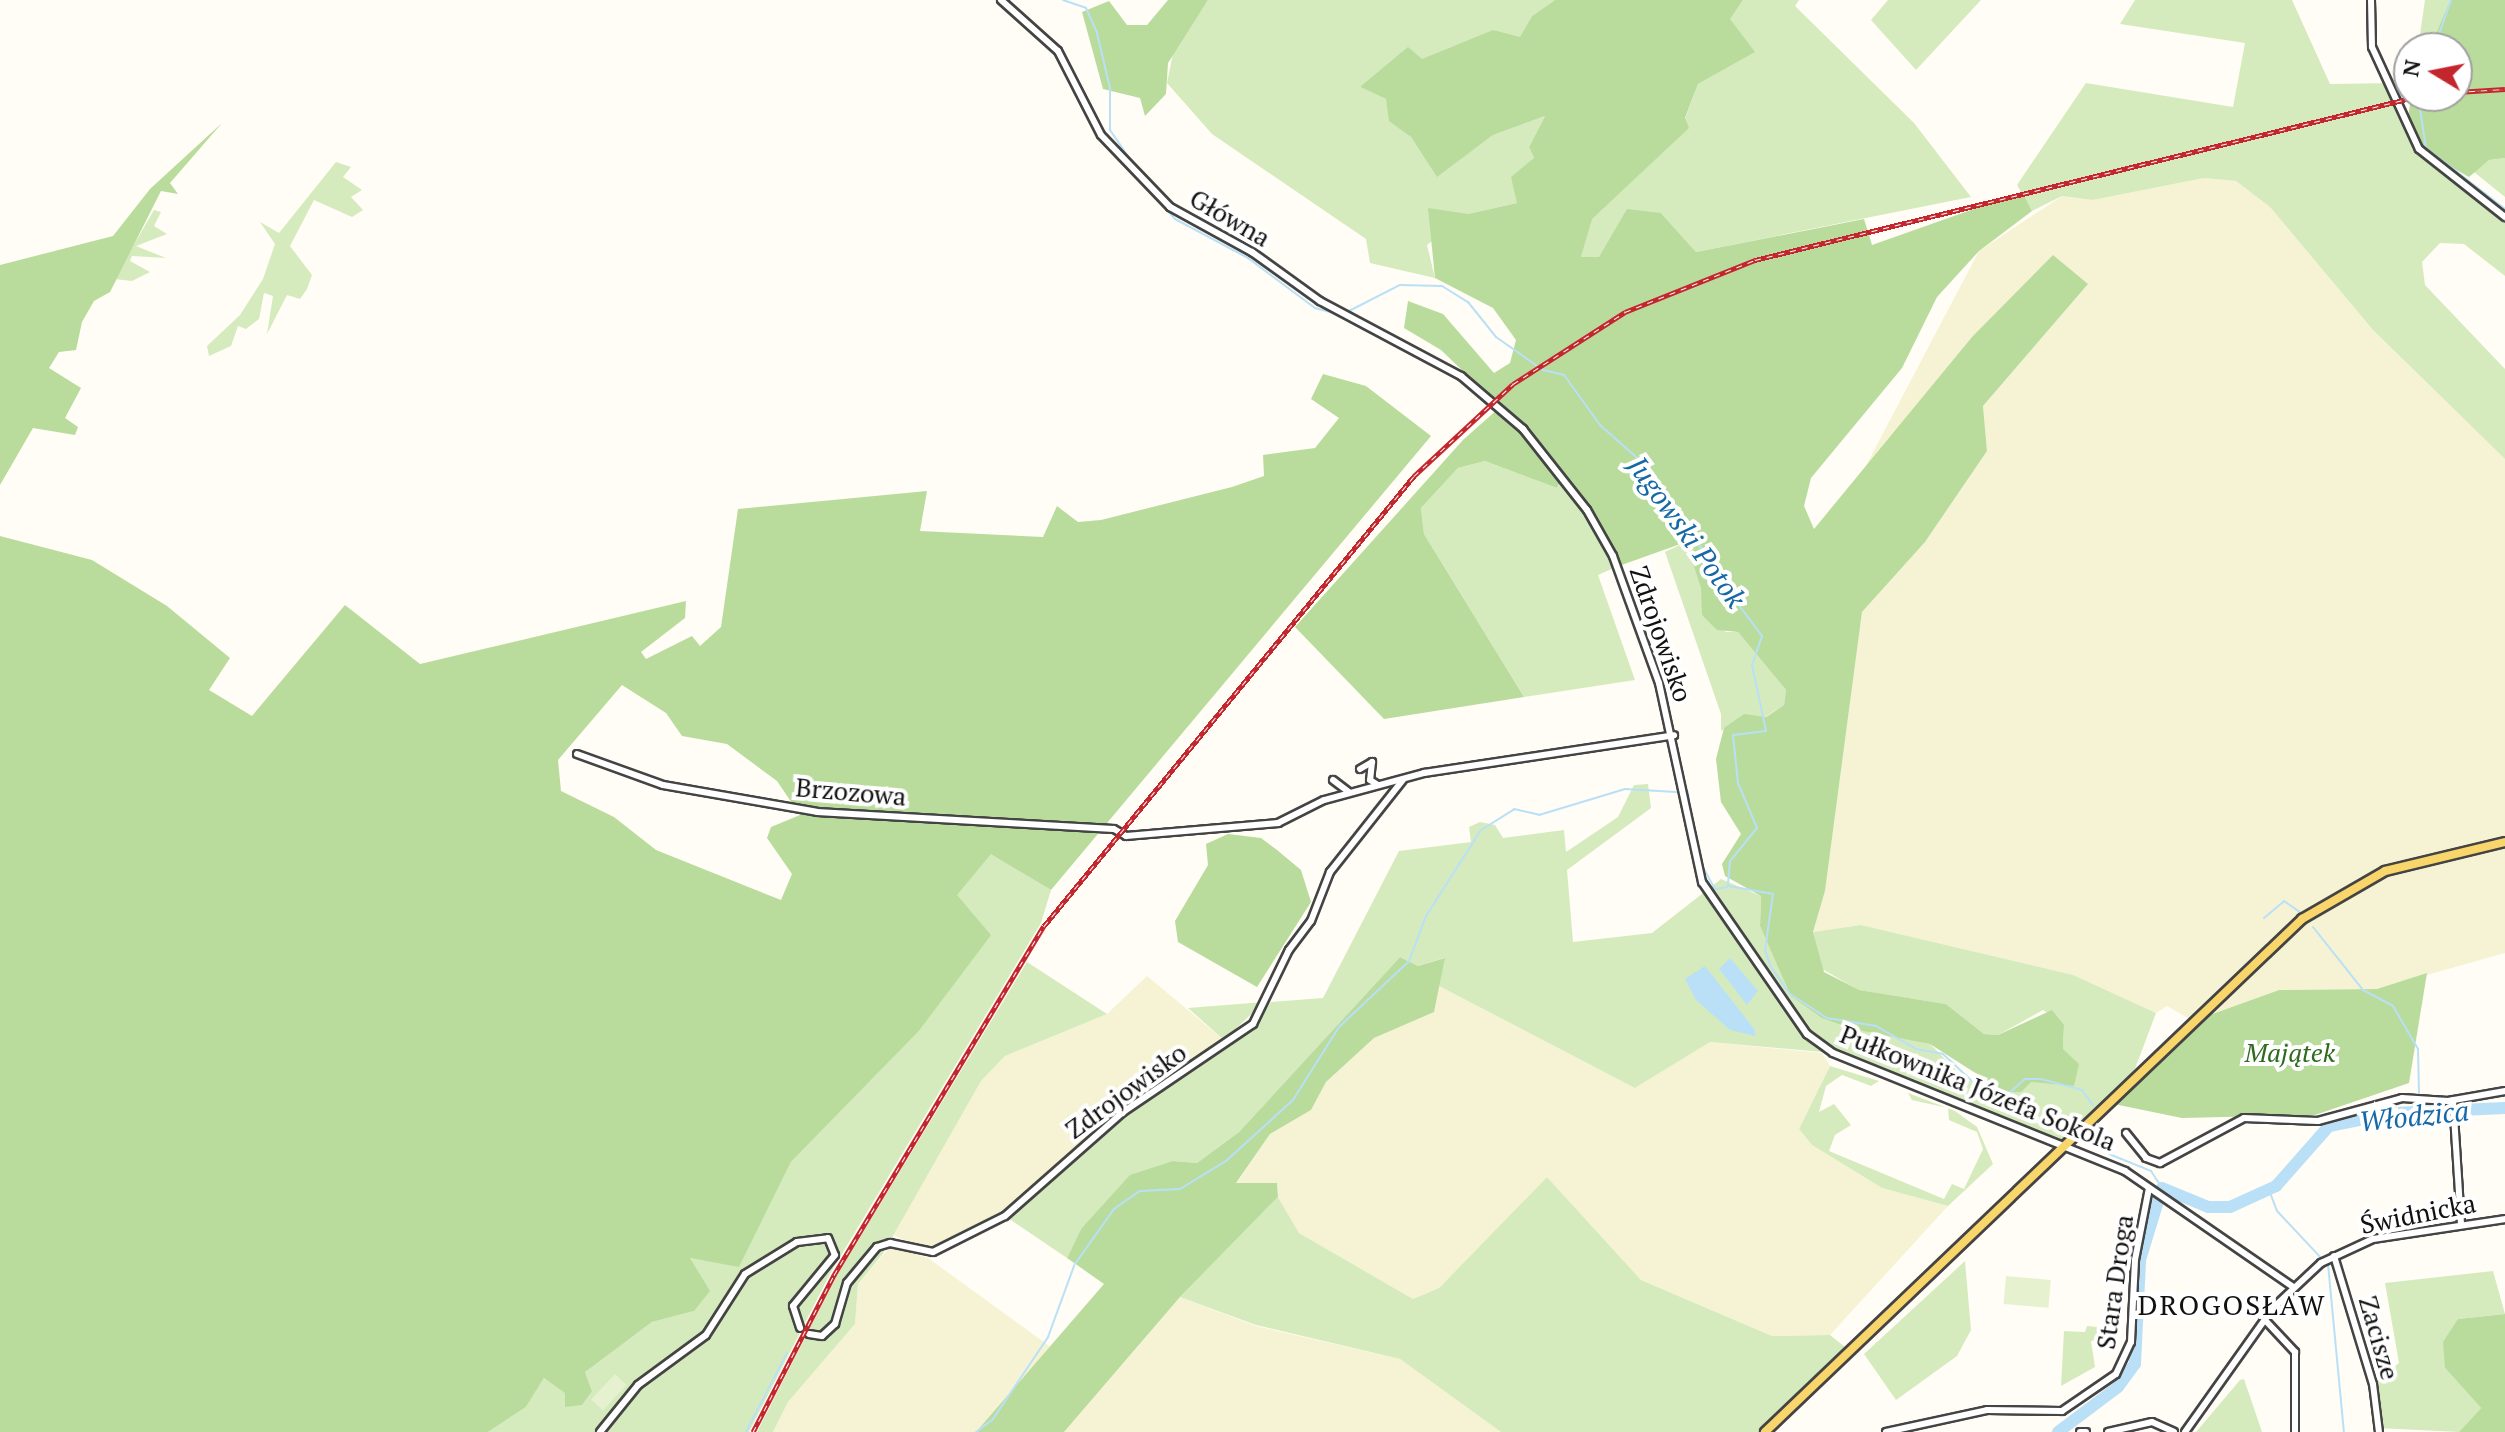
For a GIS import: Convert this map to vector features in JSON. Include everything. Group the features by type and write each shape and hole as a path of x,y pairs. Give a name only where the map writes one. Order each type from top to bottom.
{"main road":[{"path":"1765,1432 2064,1145 2324,904 2403,864 2505,842"}],"street":[{"name":"Główna","path":"1001,0 1048,40 1071,74 1101,135 1179,214 1245,247 1338,311 1461,376"},
{"path":"2371,0 2372,47 2393,82 2419,149 2505,217"},
{"name":"Zdrojowisko","path":"1126,836 1278,823 1349,792 1378,785 1674,735 1597,525 1523,429 1461,376"},
{"name":"Pułkownika Józefa Sokola","path":"1674,735 1689,841 1702,882 1807,1034 1833,1053 2064,1145 2152,1190 2292,1286"},
{"name":"Brzozowa","path":"577,754 663,785 817,812 1114,829 1126,836"},
{"path":"1360,769 1372,762 1370,780 1378,785"},
{"path":"1333,780 1349,792"},
{"name":"Zdrojowisko","path":"809,1334 822,1336 835,1324 847,1283 877,1247 890,1243 933,1252 1005,1216 1123,1112 1253,1024 1289,950 1311,921 1330,872 1403,780"},
{"path":"2126,1133 2146,1158 2160,1163 2244,1118 2318,1121 2402,1098 2453,1102 2505,1091"},
{"path":"2453,1102 2461,1225"},
{"name":"Stara Droga","path":"1886,1432 1987,1410 2062,1411 2116,1374 2131,1342 2135,1260 2152,1190"},
{"name":"Świdnicka","path":"2185,1432 2292,1286 2324,1262 2373,1239 2505,1219"},
{"path":"600,1432 638,1385 706,1335 745,1274 805,1238 832,1240 835,1255 793,1306 800,1328"},
{"name":"Zacisze","path":"2334,1256 2373,1384 2379,1432"},
{"path":"2265,1320 2295,1352 2295,1432"},
{"path":"2108,1432 2152,1422 2174,1432"}],"shaded area":[{"path":"2204,178 2236,181 2270,207 2373,330 2505,459 2505,953 2377,989 2279,990 2193,1021 2167,1006 2156,1013 2072,975 1861,925 1813,932 1825,891 1862,612 1925,542 1987,451 1983,406 2088,284 1972,337 1860,477 1979,251 2062,196 2093,200"},
{"path":"1147,976 1224,1040 1005,1216 943,1249 923,1250 892,1234 981,1081 1005,1056 1107,1014"},
{"path":"1439,986 1635,1088 1710,1042 1822,1053 1830,1066 1799,1129 1812,1145 1882,1188 1948,1206 1830,1335 1772,1336 1641,1280 1547,1177 1439,1288 1413,1299 1299,1233 1278,1197 1277,1183 1236,1184 1270,1134 1311,1110 1326,1082 1374,1038 1433,1012"},
{"path":"890,1247 928,1258 1052,1348 976,1432 773,1432 788,1402 855,1324 858,1284"},
{"path":"1180,1297 1256,1326 1400,1359 1501,1432 1064,1432"}],"green space":[{"path":"1168,0 1208,0 1168,63 1166,94 1145,116 1140,98 1103,89 1082,12 1109,1 1127,25 1147,25"},
{"path":"1208,0 1555,0 1532,16 1520,38 1454,46 1360,87 1386,99 1390,120 1411,137 1437,176 1493,135 1545,116 1529,147 1534,158 1517,203 1468,214 1427,245 1435,278 1370,263 1366,239 1212,134 1167,83 1173,53"},
{"path":"1555,0 1743,0 1730,19 1755,52 1698,84 1685,118 1689,128 1592,219 1581,257 1599,257 1627,209 1661,213 1696,252 1864,219 1872,245 2022,192 2032,211 1979,251 1937,297 1902,368 1811,478 1804,506 1814,529 1972,337 2053,255 2088,284 1983,406 1987,451 1925,542 1862,612 1825,891 1813,932 1824,972 1859,990 1946,1004 1984,1034 1998,1035 2052,1010 2064,1025 2063,1049 2079,1064 2074,1086 2031,1082 2021,1092 2005,1092 1930,1044 1853,1029 1822,1018 1791,996 1760,926 1761,896 1725,876 1722,864 1741,834 1721,802 1716,759 1724,728 1744,714 1766,717 1784,705 1786,690 1738,632 1717,630 1702,615 1701,588 1686,542 1616,567 1597,525 1562,479 1557,488 1485,461 1458,468 1421,508 1424,534 1524,697 1384,719 1295,627 1463,440 1499,408 1511,417 1441,350 1404,328 1408,301 1443,314 1494,373 1510,363 1516,340 1493,308 1435,278 1428,208 1468,214 1517,203 1511,177 1534,158 1529,147 1545,116 1493,135 1437,177 1411,137 1389,121 1386,99 1360,87 1408,47 1422,59 1493,30 1520,37 1532,16"},
{"path":"1743,0 1799,0 1795,6 1914,123 1971,197 1696,252 1661,213 1599,257 1581,257 1591,219 1685,119 1698,84 1754,52 1729,19"},
{"path":"1888,0 1981,0 1916,70 1871,20"},
{"path":"2135,0 2292,0 2330,84 2393,83 2393,112 2403,112 2411,135 2431,163 2505,216 2505,276 2464,244 2440,243 2422,262 2425,285 2505,369 2505,459 2373,330 2270,207 2236,181 2204,178 2093,200 2062,196 2032,211 2017,185 2086,83 2233,107 2245,43 2120,24"},
{"path":"2425,0 2450,0 2437,32 2420,32"},
{"path":"2450,0 2505,0 2505,158 2489,160 2469,177 2419,149 2408,119 2409,112 2473,112 2473,32 2437,32"},
{"path":"222,123 170,183 178,194 161,191 110,292 94,301 82,322 76,350 59,352 49,368 81,388 65,418 78,427 75,435 33,428 0,485 0,265 113,236 150,189"},
{"path":"2505,158 2505,197 2474,172 2489,160"},
{"path":"336,162 351,167 343,177 362,190 351,197 363,210 352,217 314,200 290,246 312,275 307,289 300,299 287,295 267,334 273,296 264,293 259,319 246,329 238,326 231,346 209,356 207,346 240,315 263,279 275,244 260,222 279,233"},
{"path":"154,210 161,212 154,226 167,234 136,246 166,258 132,256 130,261 150,272 132,281 114,279"},
{"path":"1323,374 1366,386 1431,436 1051,890 991,854 957,895 991,935 919,1031 791,1162 739,1267 690,1258 710,1291 694,1311 652,1322 585,1372 592,1391 582,1405 565,1407 565,1393 544,1378 526,1407 488,1432 0,1432 0,536 92,560 167,606 230,658 209,690 252,716 345,605 420,664 686,601 685,618 641,652 646,659 692,636 700,646 721,627 738,509 927,491 920,531 1043,537 1057,506 1078,522 1101,520 1264,476 1263,455 1315,448 1339,418 1311,399","holes":["622,685 666,713 682,736 727,744 777,781 800,815 771,827 767,838 792,874 781,900 656,850 614,817 561,791 558,760"]},
{"path":"1485,461 1557,488 1563,479 1587,510 1616,567 1598,575 1635,680 1524,697 1424,534 1421,508 1458,468"},
{"path":"1686,542 1702,588 1702,615 1726,632 1738,632 1786,690 1784,705 1765,717 1744,715 1721,731 1721,714 1665,552"},
{"path":"1648,784 1651,808 1567,870 1573,942 1652,933 1721,879 1761,896 1760,926 1785,981 1827,1018 1930,1044 1965,1079 2007,1095 2025,1079 2074,1085 2063,1049 2064,1025 2043,1010 1998,1035 1984,1034 1946,1004 1858,990 1819,967 1813,932 1861,925 2073,975 2156,1013 2130,1082 2064,1145 1833,1053 1710,1042 1635,1088 1439,986 1444,958 1418,966 1400,957 1239,1132 1197,1163 1173,1161 1081,1229 1067,1258 1005,1216 1123,1112 1253,1029 1271,1002 1323,998 1399,851 1471,842 1469,827 1480,822 1495,825 1503,838 1564,830 1566,852 1618,817 1634,785"},
{"path":"1228,834 1261,838 1277,850 1301,870 1311,902 1257,987 1178,942 1175,921 1208,865 1206,844"},
{"path":"991,853 1051,890 1041,923 831,1272 749,1432 488,1432 526,1407 544,1378 566,1393 592,1391 585,1372 591,1367 652,1322 694,1311 697,1277 690,1258 739,1266 791,1162 919,1031 990,935 956,895"},
{"path":"1400,957 1418,966 1445,958 1434,1012 1374,1038 1326,1082 1311,1110 1270,1134 1236,1183 1277,1183 1278,1197 1180,1297 1064,1432 976,1432 1104,1284 1067,1258 1081,1229 1130,1175 1173,1161 1197,1163 1239,1132"},
{"path":"1027,962 1107,1014 1005,1056 981,1081 882,1255 858,1284 855,1324 788,1402 773,1432 757,1432 836,1277"},
{"name":"Majątek","path":"2427,973 2409,1083 2315,1115 2182,1118 2109,1103 2193,1021 2279,990 2377,989"},
{"path":"1264,1002 1224,1040 1188,1008"},
{"path":"1830,1066 1879,1081 1871,1086 1842,1075 1826,1086 1819,1112 1834,1104 1851,1125 1835,1135 1829,1151 1944,1199 1952,1184 1964,1189 1983,1149 1977,1132 1949,1120 1948,1108 1977,1127 1993,1164 1948,1206 1882,1188 1812,1145 1799,1129"},
{"path":"1908,1093 1946,1108 1912,1100"},
{"path":"1547,1177 1641,1280 1772,1336 1830,1335 1850,1351 1765,1432 1501,1432 1400,1359 1256,1325 1180,1297 1278,1197 1299,1233 1413,1299 1439,1288"},
{"path":"1965,1261 1971,1330 1957,1356 1896,1400 1864,1354"},
{"path":"2493,1271 2505,1314 2458,1319 2445,1368 2481,1408 2459,1432 2378,1428 2373,1384 2399,1363 2385,1283"},
{"path":"2006,1276 2051,1280 2048,1308 2004,1304"},
{"path":"2505,1314 2505,1432 2459,1432 2481,1408 2445,1368 2443,1342 2458,1319"},
{"path":"2087,1326 2097,1327 2098,1340 2091,1341 2095,1367 2061,1386 2064,1331 2085,1332"},
{"path":"615,1374 627,1385 603,1411 591,1400"},
{"path":"2244,1379 2262,1432 2196,1432 2240,1380"}],"water":[{"path":"1730,958 1758,991 1747,1005 1719,969"},
{"path":"1705,966 1755,1030 1755,1036 1730,1030 1696,1000 1685,979"}],"waterway":[{"name":"Jugowski Potok","path":"1063,0 1086,8 1097,33 1110,88 1110,130 1136,168"},
{"path":"2440,32 2451,0"},
{"path":"2420,112 2426,148 2505,209"},
{"name":"Jugowski Potok","path":"1135,175 1175,219 1248,258 1315,308 1342,315"},
{"name":"Jugowski Potok","path":"1347,312 1400,285 1442,286 1468,302 1496,337 1543,370 1564,375 1600,425 1643,463 1657,495 1719,569 1723,584 1762,636 1752,665 1766,731 1733,735 1738,783 1757,828 1730,861 1728,886"},
{"path":"1075,1264 1114,1209 1140,1191 1180,1189 1226,1161 1293,1100 1339,1027 1409,961 1426,916 1481,830 1514,809 1539,815 1625,789 1676,792"},
{"path":"1688,792 1691,817"},
{"path":"1700,862 1715,889 1727,887"},
{"name":"Jugowski Potok","path":"1729,886 1773,894 1765,950 1771,967 1790,994 1827,1018 1876,1026 1916,1049 1943,1054 1973,1082 2007,1095 2025,1079 2041,1079 2082,1090 2093,1105"},
{"path":"2264,918 2284,901 2300,912"},
{"path":"2313,927 2363,990 2393,1006 2418,1049 2419,1093"},
{"path":"2413,1103 2413,1111"},
{"name":"Włodzica","path":"2058,1432 2118,1387 2135,1364 2140,1260 2162,1188 2208,1207 2230,1207 2276,1186 2329,1126 2394,1113 2505,1108"},
{"name":"Jugowski Potok","path":"2096,1127 2109,1154 2151,1171 2162,1188"},
{"path":"2269,1190 2277,1211 2323,1260"},
{"path":"2328,1264 2344,1432"},
{"path":"976,1432 993,1419 1048,1337 1074,1266"},
{"path":"746,1432 787,1353"}],"railway":[{"path":"2473,91 2505,89"},
{"path":"753,1432 834,1275 1044,926 1414,476 1513,384 1625,312 1755,260 2393,102"}],"district":[{"name":"DROGOSŁAW","path":"2232,1305"}]}
